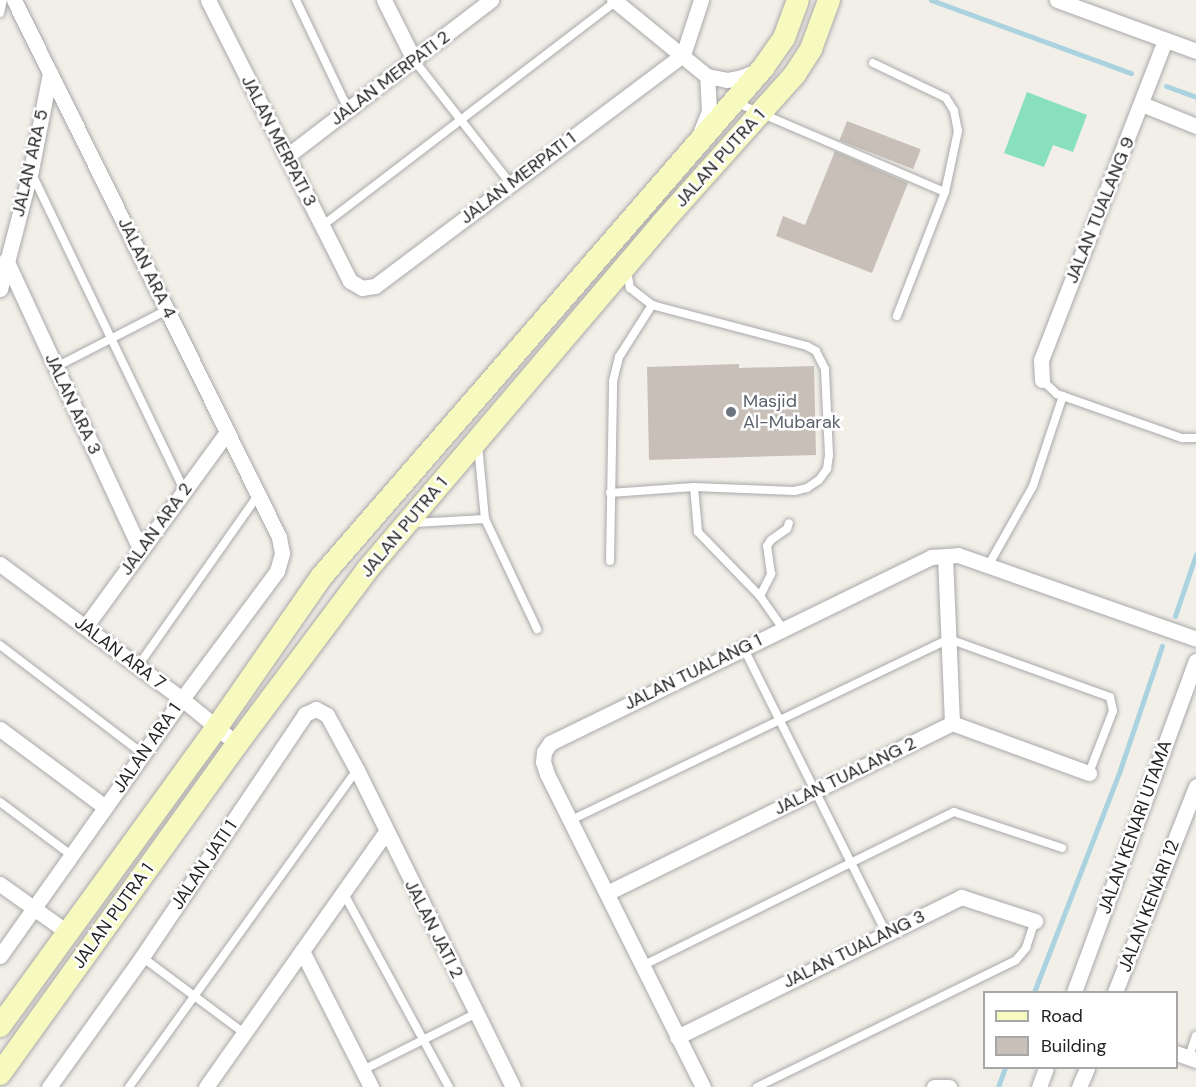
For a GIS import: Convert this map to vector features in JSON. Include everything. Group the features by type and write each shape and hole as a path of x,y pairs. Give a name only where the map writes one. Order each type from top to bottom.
{"main road":[{"name":"JALAN PUTRA 1","path":"0,1026 217,728 322,576 763,68 784,38 798,0"},
{"name":"JALAN PUTRA 1","path":"0,1074 237,744 367,570 758,114 795,74 811,49 829,0"}],"street":[{"name":"JALAN ARA 4","path":"14,0 279,537"},
{"name":"JALAN MERPATI 3","path":"208,0 350,281"},
{"path":"384,0 414,60"},
{"path":"683,55 701,0"},
{"path":"616,1 707,76 734,79 763,68"},
{"path":"1065,1 1196,51"},
{"name":"JALAN MERPATI 2","path":"287,156 414,60 486,2"},
{"name":"JALAN TUALANG 9","path":"1042,380 1041,360 1165,40"},
{"name":"JALAN MERPATI 1","path":"350,281 362,288 375,286 683,55"},
{"name":"JALAN ARA 5","path":"0,289 5,251 31,170 50,73"},
{"path":"696,143 709,111 707,76"},
{"path":"1142,104 1196,126"},
{"name":"JALAN ARA 3","path":"5,251 140,549"},
{"name":"JALAN ARA 2","path":"86,627 140,549 227,432"},
{"name":"JALAN ARA 1","path":"0,956 182,699 277,571 282,554 279,537"},
{"name":"JALAN TUALANG 1","path":"703,1087 569,821 543,762 544,752 550,743 931,557 958,555 1196,639"},
{"path":"945,556 952,723 1089,773"},
{"name":"JALAN ARA 7","path":"0,564 182,699 237,744"},
{"name":"JALAN KENARI UTAMA","path":"1075,991 1196,661"},
{"name":"JALAN JATI 1","path":"49,1087 142,957 310,710 316,709 327,715 357,770"},
{"name":"JALAN TUALANG 2","path":"607,893 952,723"},
{"path":"0,729 105,807"},
{"name":"JALAN JATI 2","path":"357,770 513,1087"},
{"name":"JALAN KENARI 12","path":"1116,991 1196,786"},
{"path":"206,1087 386,832"},
{"path":"0,884 67,932"},
{"name":"JALAN TUALANG 3","path":"677,1037 961,897 1035,921"},
{"path":"302,951 371,1087"},
{"path":"1039,1087 1046,1069"},
{"path":"1079,1087 1087,1069"},
{"path":"934,1087 949,1087"}],"lane":[{"path":"0,14 3,0"},
{"path":"296,0 349,110"},
{"path":"322,226 616,1"},
{"path":"414,60 511,184"},
{"path":"873,63 946,98 954,111 957,143 945,192 897,316"},
{"path":"733,101 758,114 945,192"},
{"path":"31,170 184,490"},
{"path":"610,493 694,487 794,491 807,488 819,480 827,469 829,455 825,369 816,351 807,346 652,305 630,288 626,276 629,265"},
{"path":"610,561 613,381 619,357 652,305"},
{"path":"56,367 167,310"},
{"path":"1042,380 1048,388 1063,396 1182,438 1196,438"},
{"path":"988,566 1033,486 1063,396"},
{"path":"478,440 485,519 537,629"},
{"path":"694,487 698,532 760,596 782,628"},
{"path":"138,666 259,494"},
{"path":"407,524 485,519"},
{"path":"760,596 771,574 767,546 771,540 787,529 789,523"},
{"path":"569,821 949,639 1110,697 1113,711 1089,773"},
{"path":"0,645 143,754"},
{"path":"744,649 886,933"},
{"path":"129,1087 357,770"},
{"path":"0,802 71,855"},
{"path":"641,966 850,861 958,811 1062,848"},
{"path":"343,892 450,1087"},
{"path":"757,1087 1016,960 1026,948 1035,921"},
{"path":"142,957 244,1033"},
{"path":"363,1070 477,1013"},
{"path":"1187,1057 1196,1036"}],"green space":[{"path":"1027,92 1087,115 1073,152 1053,145 1044,167 1004,153"}],"building":[{"path":"847,121 921,149 913,169 839,141"},
{"path":"835,151 908,183 872,273 776,236 783,216 805,225"},
{"name":"Masjid Al-Mubarak","path":"739,364 739,368 814,366 816,455 649,460 647,367"}],"waterway":[{"path":"931,0 1131,73"},
{"path":"1166,86 1196,97"},
{"path":"1175,616 1196,554"},
{"path":"1034,991 1120,770 1162,646"},
{"path":"998,1087 1005,1069"}],"place":[{"name":"Masjid Al-Mubarak","path":"731,412"}]}
